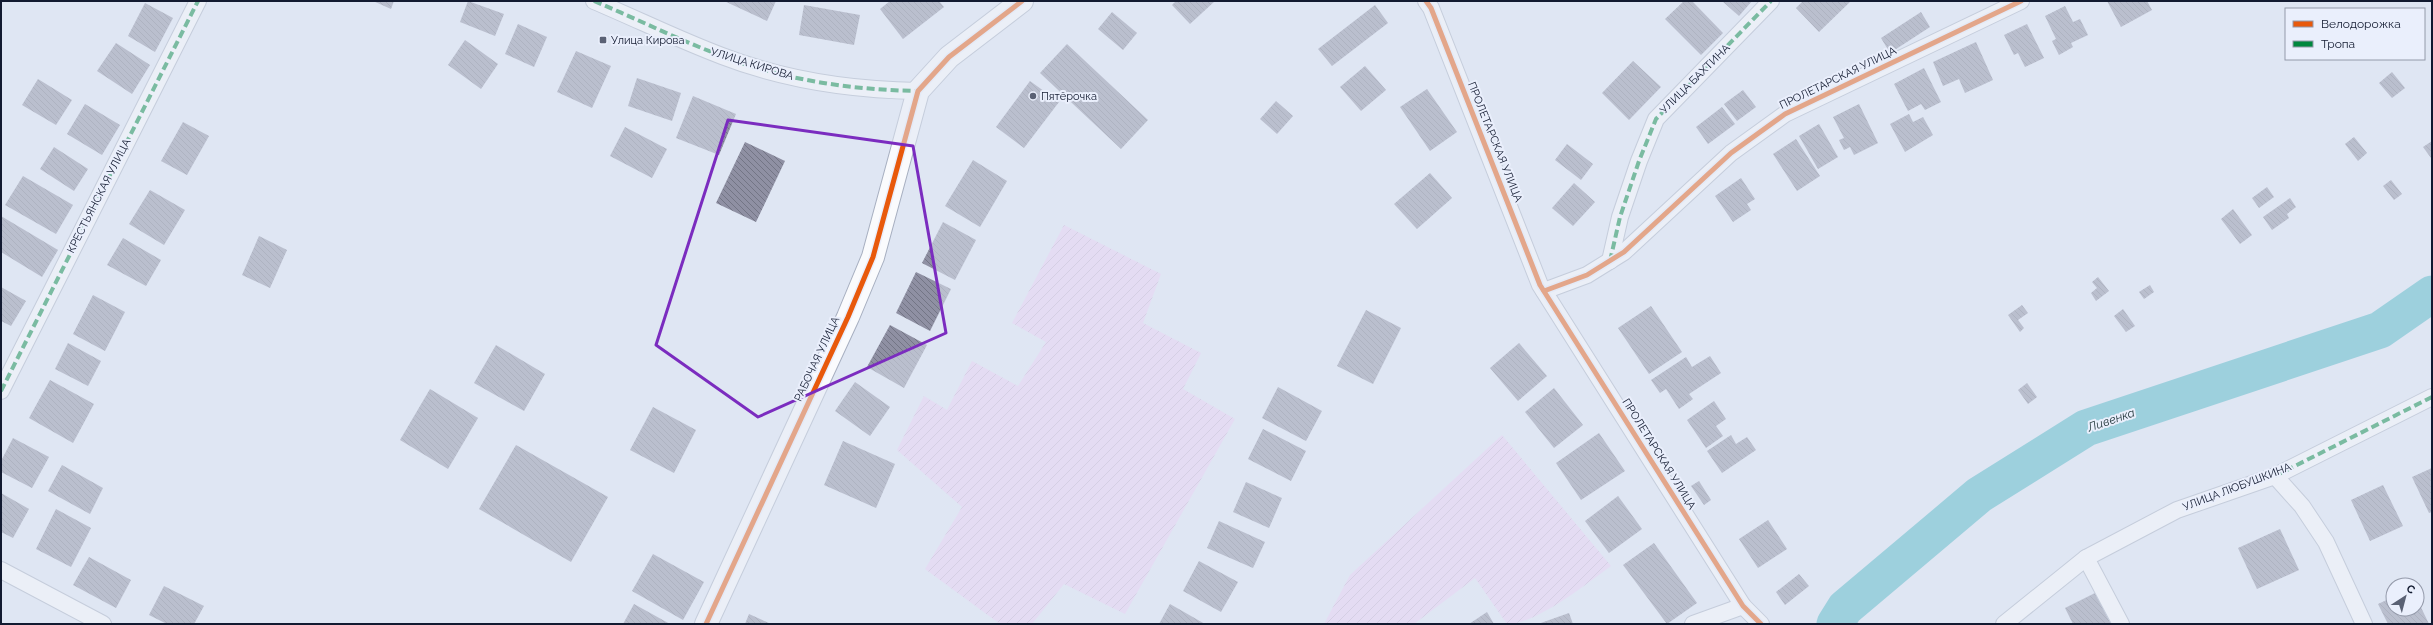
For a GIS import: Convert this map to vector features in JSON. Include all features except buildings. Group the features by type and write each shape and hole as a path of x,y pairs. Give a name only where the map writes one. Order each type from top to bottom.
{"street":[{"name":"КРЕСТЬЯНСКАЯ УЛИЦА","path":"1,391 198,1"},
{"name":"УЛИЦА КИРОВА","path":"594,1 723,57 788,76 846,87 918,91"},
{"path":"918,91 949,57 1022,1"},
{"name":"ПРОЛЕТАРСКАЯ УЛИЦА","path":"1426,1 1431,8 1544,291 1743,606 1761,624"},
{"name":"УЛИЦА БАХТИНА","path":"1610,261 1620,217 1639,161 1656,119 1771,1"},
{"name":"ПРОЛЕТАРСКАЯ УЛИЦА","path":"1544,291 1587,276 1624,252 1731,153 1785,114 2021,1"},
{"name":"РАБОЧАЯ УЛИЦА","path":"706,624 848,317 873,257 918,91"},
{"name":"УЛИЦА ЛЮБУШКИНА","path":"2004,624 2086,558 2176,510 2275,476 2432,397"},
{"path":"2275,476 2302,506 2326,542 2364,624"},
{"path":"2086,558 2121,624"},
{"path":"1,570 103,624"},
{"path":"1693,624 1743,606"}],"highlighted area":[{"path":"728,120 913,146 946,333 758,417 656,345"}],"shaded area":[{"path":"1064,225 1161,274 1143,323 1201,353 1183,389 1235,419 1125,614 1064,584 1032,624 1000,624 925,569 962,507 897,450 924,396 947,410 972,361 1018,386 1046,342 1012,323"},
{"path":"1502,435 1611,566 1561,602 1519,622 1507,624 1475,578 1414,624 1324,624 1350,575"}],"waterway":[{"name":"Ливенка","path":"1835,624 1845,608 1979,495 2086,428 2380,330 2432,294"}],"marked path":[{"path":"1,391 198,1"},
{"path":"594,1 706,50 770,71 843,86 918,91"},
{"path":"1610,261 1620,217 1639,161 1656,119 1771,1"},
{"path":"2275,476 2432,397"}],"cycle path":[{"path":"706,624 848,317 873,257 918,91 949,57 1022,1"},
{"path":"1426,1 1431,8 1540,285 1743,606 1761,624"},
{"path":"1544,291 1587,275 1624,252 1731,153 1785,114 2021,1"}],"place":[{"name":"Улица Кирова","path":"603,40"},
{"name":"Пятёрочка","path":"1033,96"}]}
